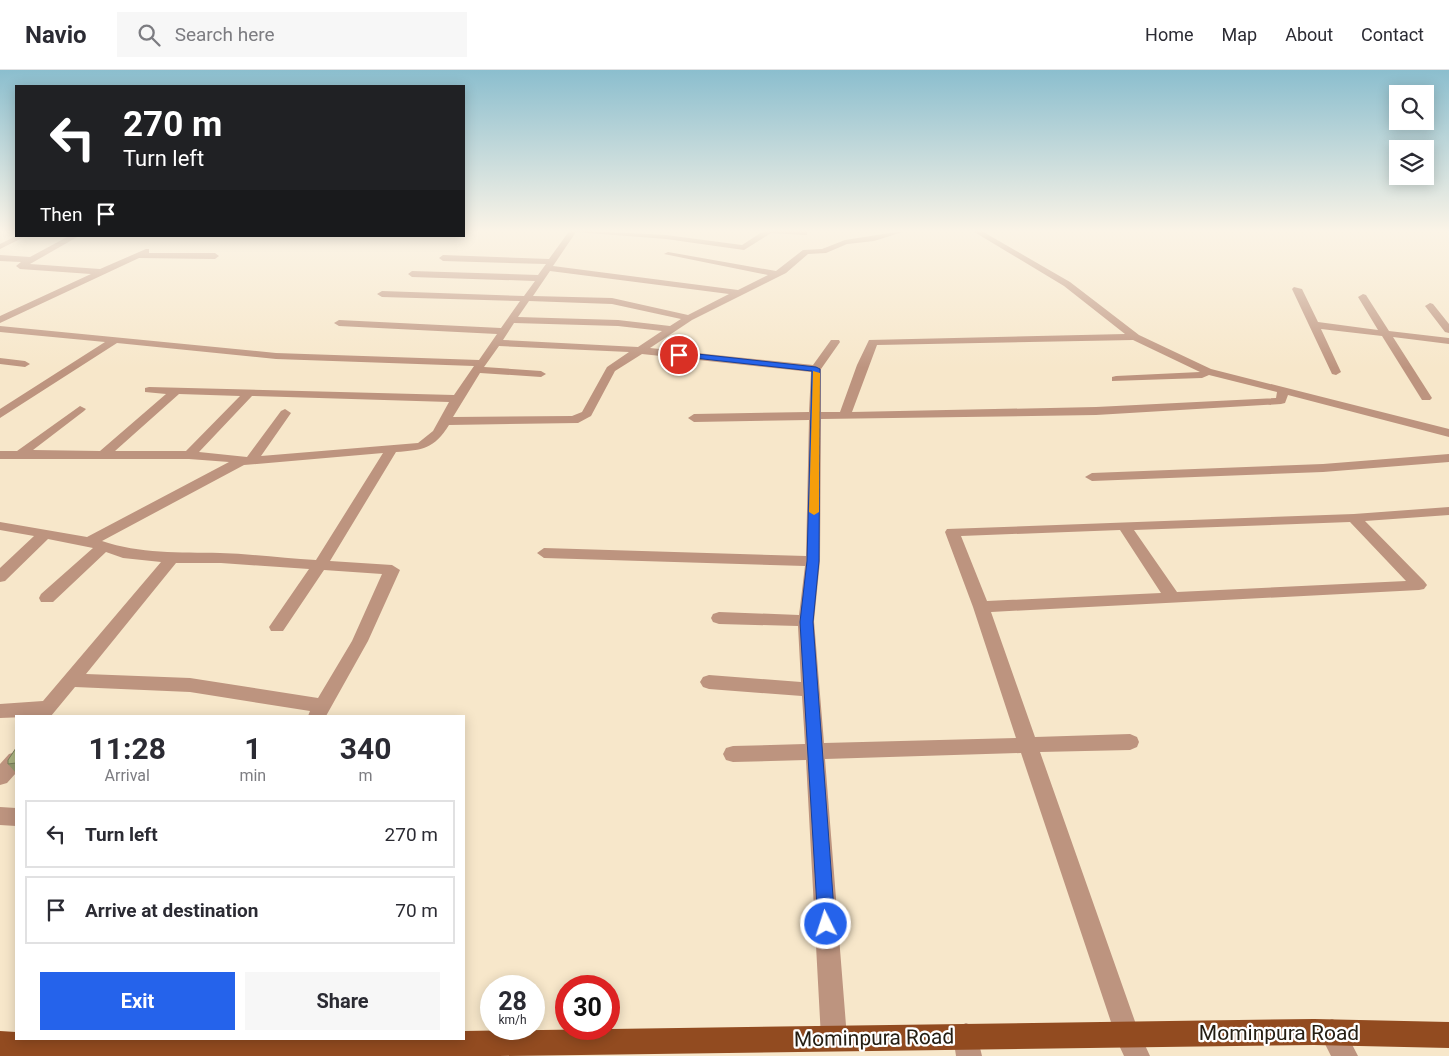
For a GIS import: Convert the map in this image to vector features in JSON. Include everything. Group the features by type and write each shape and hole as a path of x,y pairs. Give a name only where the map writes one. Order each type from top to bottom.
{"main road":[{"name":"Mominpura Road","path":"0,1044 90,1044 269,1051 563,1049 834,1038 968,1046 1132,1045 1332,1032 1449,1035"}],"street":[{"path":"0,320 93,276"},
{"path":"0,455 189,455 220,456 246,461 421,446 431,441 478,367 540,276"},
{"path":"602,276 740,293"},
{"path":"445,421 574,420 582,418 587,414 611,369 689,318 773,276"},
{"path":"1053,276 1067,284 1135,338 1206,371 1449,433"},
{"path":"1297,290 1336,372"},
{"path":"382,294 524,300 612,300 689,318"},
{"path":"1363,297 1426,398"},
{"path":"1430,306 1449,330"},
{"path":"0,307 23,309"},
{"path":"510,320 618,323 671,330"},
{"path":"339,323 502,331"},
{"path":"1314,325 1449,341"},
{"path":"0,329 276,356 478,367 541,374"},
{"path":"844,417 862,366 873,342 1135,338"},
{"path":"0,414 115,340"},
{"path":"834,342 816,369 813,561 806,622 834,1038"},
{"path":"494,343 608,347 816,369"},
{"path":"0,362 25,364"},
{"path":"1116,379 1202,375 1206,371"},
{"path":"149,390 457,399"},
{"path":"694,418 844,417 1096,411 1281,401 1283,390"},
{"path":"103,455 176,391"},
{"path":"189,455 249,393"},
{"path":"19,455 80,410"},
{"path":"47,598 96,544 246,461 286,412"},
{"path":"277,627 320,565 391,450"},
{"path":"1092,477 1322,468 1449,458"},
{"path":"1132,1045 981,607 952,532 1354,518 1449,511"},
{"path":"981,607 1419,585 1354,518"},
{"path":"0,526 96,544 123,553 172,558 221,558 392,570 360,640 320,711 190,685 72,680"},
{"path":"1124,526 1173,598"},
{"path":"0,577 45,534"},
{"path":"544,553 813,561"},
{"path":"0,712 45,712 172,558"},
{"path":"719,618 806,622"},
{"path":"709,682 811,690"},
{"path":"733,754 1130,742"},
{"path":"0,776 15,761"},
{"path":"0,816 15,817"},
{"path":"1332,1032 1345,1056"}],"building":[{"path":"15,750 15,763 8,764 8,760"}],"slow traffic":[{"path":"814,512 816,373"}],"route":[{"path":"679,355 816,369 813,561 806,622 826,924"}]}
